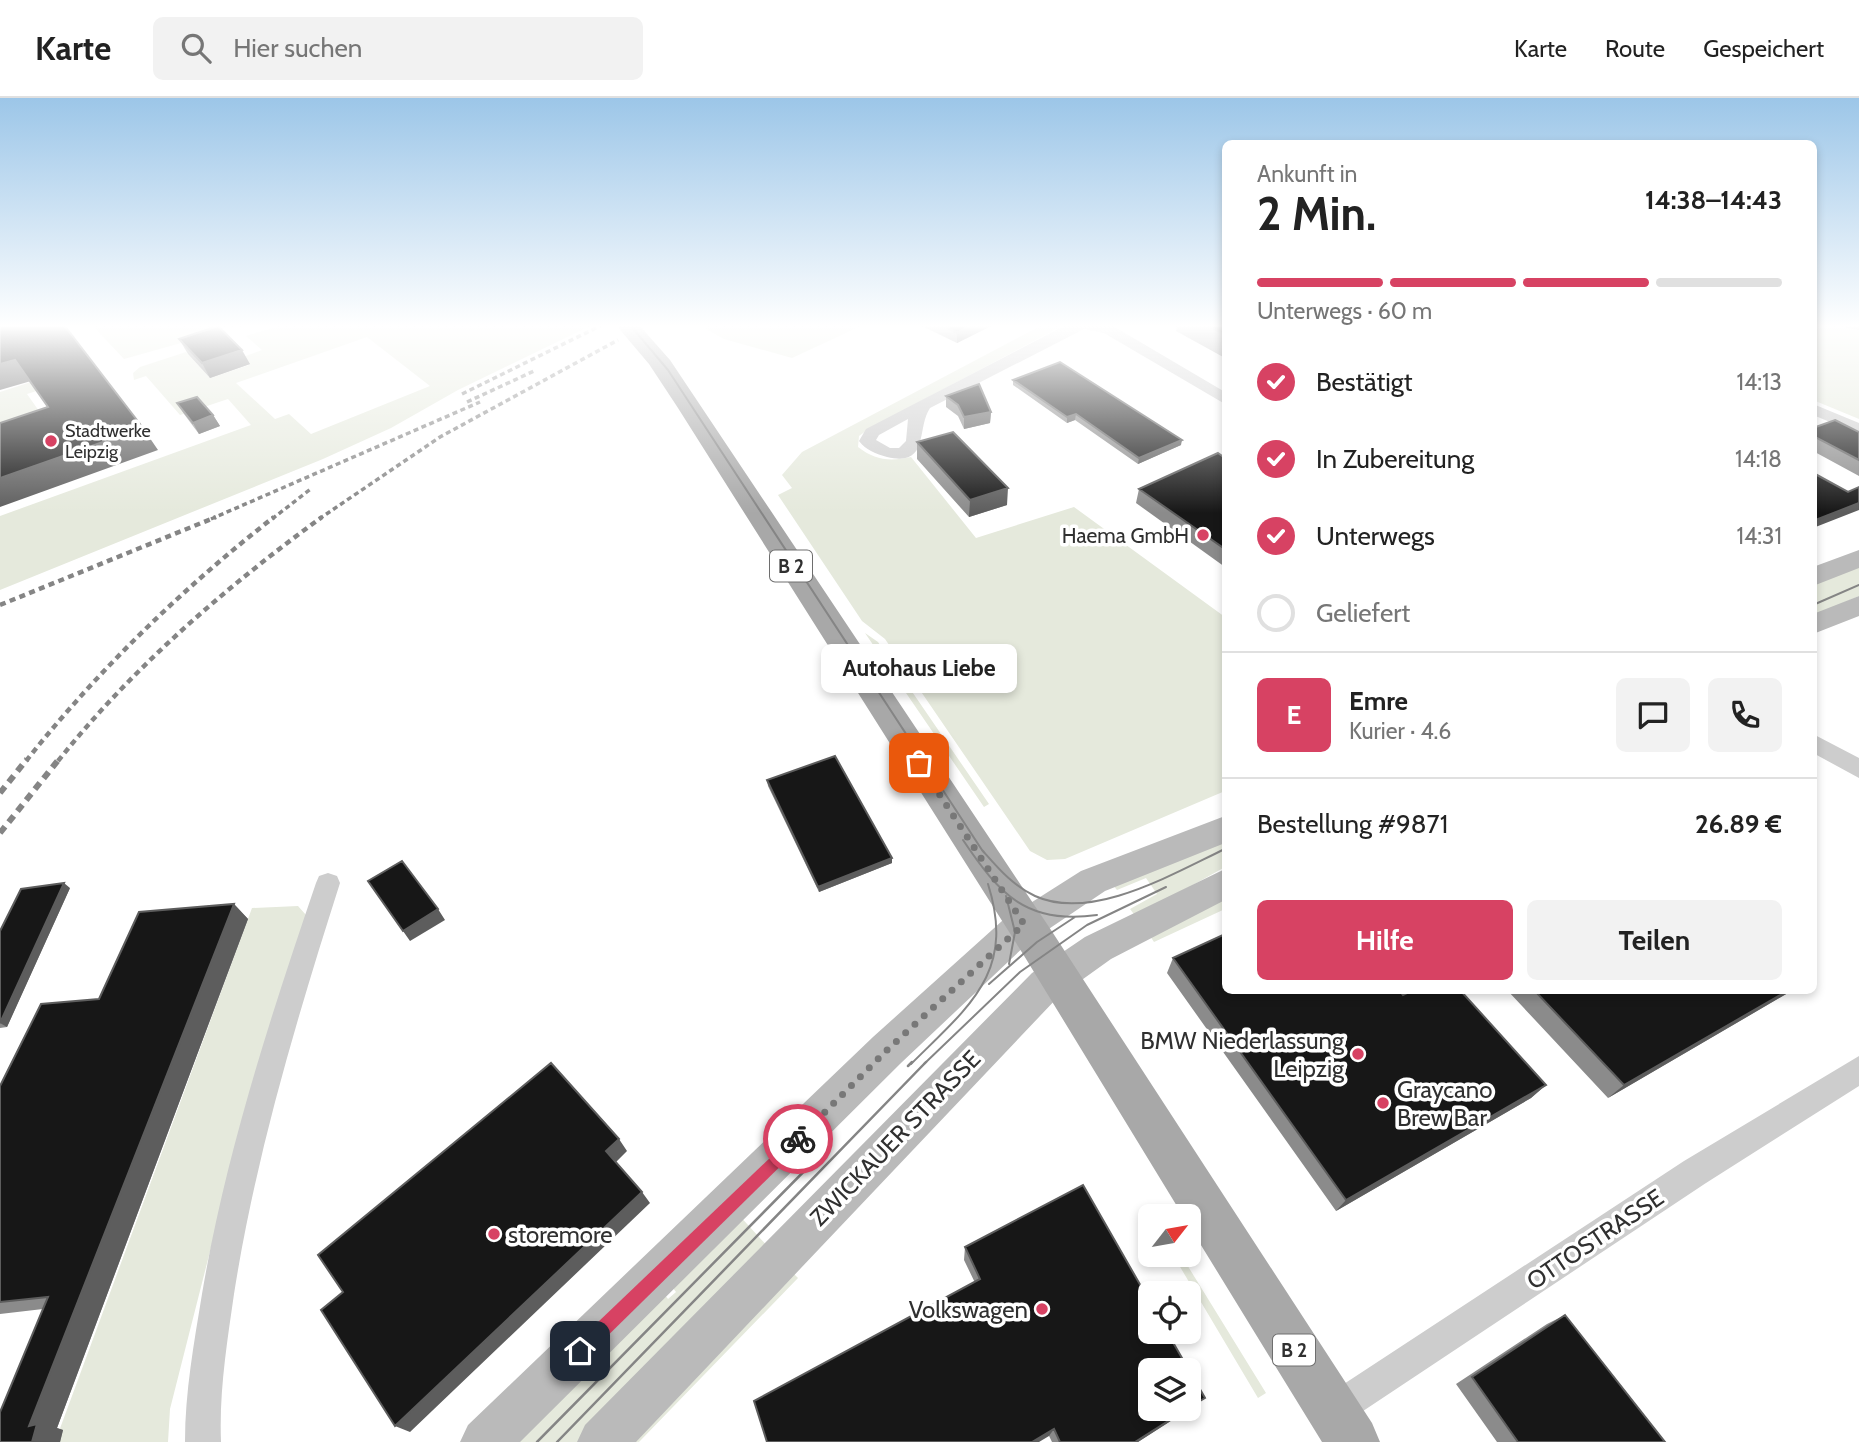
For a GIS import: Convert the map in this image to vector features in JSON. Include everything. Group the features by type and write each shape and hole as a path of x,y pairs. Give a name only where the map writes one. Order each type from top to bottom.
{"main road":[{"name":"B 2","path":"676,388 1058,975 1343,1427"},
{"path":"1817,575 1859,558"},
{"path":"1817,623 1859,605"},
{"path":"485,1442 675,1260 887,1050 1024,924 1093,881 1222,830"},
{"name":"ZWICKAUER STRASSE","path":"602,1442 1010,1018 1058,975 1098,948 1222,885"}],"street":[{"path":"925,405 958,388"},
{"path":"1206,388 1222,397"},
{"path":"1817,411 1859,429"},
{"path":"1817,744 1859,769"},
{"path":"203,1442 202,1412 221,1272 247,1150 328,883"},
{"name":"OTTOSTRASSE","path":"1343,1427 1695,1172 1859,1070"}],"shaded area":[{"path":"13,388 47,388 27,394 53,431 0,449 0,392"},
{"path":"156,388 241,388 275,419 289,414 311,434 426,388 463,388 391,428 323,459 0,590 0,516 251,425 228,399 180,415"},
{"path":"923,388 946,388 870,428 859,436 858,447 883,459 911,457 976,538 1074,507 1222,615 1222,792 1065,859 1047,860 1030,851 885,639 862,621 778,495 792,488 782,475 802,452"},
{"path":"1817,388 1859,388 1859,419 1817,402"},
{"path":"1859,565 1859,596 1817,614 1817,582"},
{"path":"865,633 878,642 989,804 984,807"},
{"path":"1222,839 1222,869 1136,917 1130,909 1157,894 1146,878 1117,890 1111,883"},
{"path":"1222,899 1222,910 1154,942 1150,936"},
{"path":"298,906 306,915 237,1145 170,1409 168,1442 55,1442 252,908"},
{"path":"737,1213 771,1250 587,1442 508,1442 661,1290 668,1299 676,1292 669,1283"},
{"path":"1180,1267 1188,1267 1197,1281 1188,1281"},
{"path":"789,1269 798,1278 639,1442 623,1442"},
{"path":"1201,1287 1266,1393 1258,1398 1201,1302"}],"building":[{"path":"34,388 112,388 143,428 0,478 0,423 48,407"},
{"path":"969,388 981,388 991,412 964,417 958,405 946,396"},
{"path":"1024,388 1100,388 1182,440 1139,458 1076,414 1067,417"},
{"path":"197,397 213,415 193,423 177,403"},
{"path":"1835,420 1859,432 1859,460 1817,438 1817,427"},
{"path":"953,432 1008,488 970,500 917,442"},
{"name":"Haema GmbH","path":"1218,453 1222,456 1222,547 1139,489"},
{"path":"1817,475 1848,492 1859,487 1859,503 1817,519"},
{"path":"835,756 892,858 818,887 767,780"},
{"path":"402,861 438,909 403,931 368,881"},
{"path":"64,883 0,1023 0,931 21,889"},
{"path":"234,904 29,1426 37,1424 32,1442 0,1442 0,1412 48,1297 0,1302 0,1086 41,1004 99,999 139,912"},
{"name":"BMW Niederlassung Leipzig","path":"1222,935 1222,994 1464,994 1546,1085 1346,1200 1173,958"},
{"path":"1538,994 1782,994 1624,1085"},
{"name":"storemore","path":"551,1063 619,1139 606,1151 642,1192 395,1426 321,1310 343,1292 318,1255"},
{"name":"Volkswagen","path":"1083,1185 1138,1281 1138,1344 1174,1344 1182,1358 1138,1358 1138,1421 1168,1421 1135,1442 1060,1442 1054,1429 1032,1442 767,1442 754,1401 980,1279 965,1247"},
{"path":"1565,1315 1665,1442 1518,1442 1472,1377"}],"tram line":[{"path":"680,388 982,850 1012,881 1035,896 1057,902 1082,903 1132,891 1222,850"},
{"path":"1817,603 1859,585"},
{"path":"963,840 1003,891 1018,902 1052,915 1097,915"},
{"path":"911,1064 968,1005 982,986 991,965 996,942 995,915 988,884"},
{"path":"925,1063 1020,972 1087,925 1166,887"},
{"path":"1006,896 1015,932 1009,964"},
{"path":"989,984 1037,942 1075,917"},
{"path":"908,1066 912,1062"},
{"path":"557,1442 925,1063"},
{"path":"537,1442 827,1148"}],"railway":[{"path":"462,394 475,388"},
{"path":"467,402 498,388"},
{"path":"319,519 440,437 530,388"},
{"path":"211,519 480,402"},
{"path":"272,519 312,488"},
{"path":"0,605 216,517"},
{"path":"26,761 82,694 143,632 207,572 274,517"},
{"path":"58,761 117,693 182,630 322,517"},
{"path":"0,793 27,759"},
{"path":"0,833 59,759"}],"way so far":[{"path":"798,1139 887,1050 1024,924 919,763"}],"place":[{"name":"Stadtwerke Leipzig","path":"51,441"},
{"name":"Haema GmbH","path":"1203,535"},
{"name":"Autohaus Liebe","path":"919,763"},
{"name":"BMW Niederlassung Leipzig","path":"1358,1054"},
{"name":"Graycano Brew Bar","path":"1383,1103"},
{"name":"storemore","path":"494,1234"},
{"name":"Volkswagen","path":"1042,1309"}],"route":[{"path":"580,1351 798,1139"}]}
